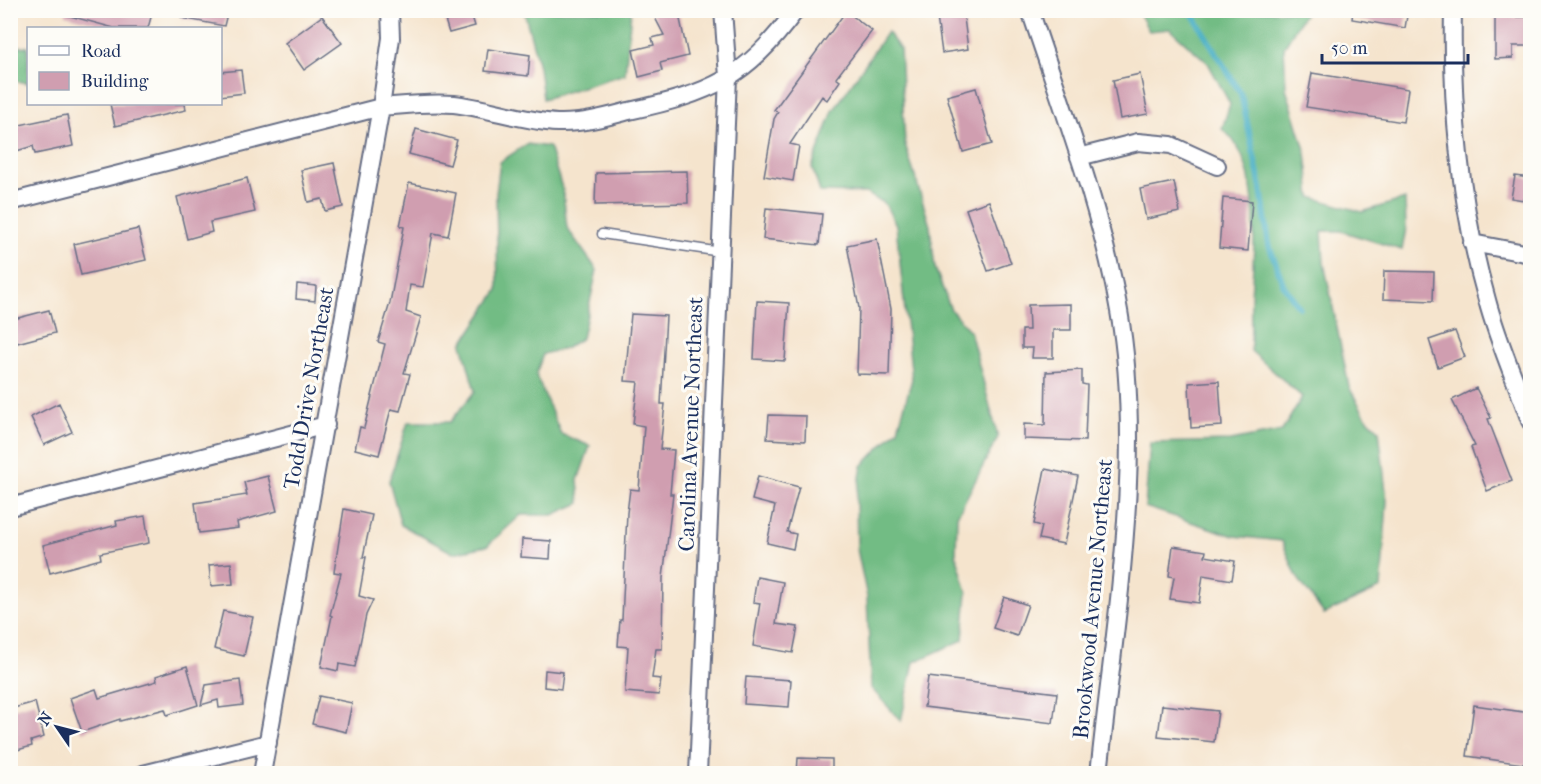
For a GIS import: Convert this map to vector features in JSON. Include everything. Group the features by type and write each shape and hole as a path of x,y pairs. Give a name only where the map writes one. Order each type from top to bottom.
{"street":[{"name":"Todd Drive Northeast","path":"262,774 381,107 391,39 390,10"},
{"name":"Carolina Avenue Northeast","path":"698,774 728,77 723,10"},
{"path":"10,202 381,107 438,103 555,123 578,123 673,101 710,88 750,65 796,10"},
{"name":"Brookwood Avenue Northeast","path":"1030,10 1104,236 1120,313 1129,437 1128,496 1099,774"},
{"path":"1453,10 1452,76 1455,122 1472,243 1487,302 1530,421"},
{"path":"1078,157 1138,142 1171,145 1217,166"},
{"path":"1472,243 1530,254"},
{"path":"10,507 326,425"},
{"path":"143,774 268,743"}],"lane":[{"path":"602,234 721,252"}],"green space":[{"path":"524,11 631,11 625,74 543,99 539,67"},
{"path":"1138,11 1306,11 1284,47 1286,88 1306,153 1311,197 1362,212 1405,199 1406,228 1402,250 1341,231 1322,231 1324,263 1349,387 1366,417 1379,430 1387,501 1381,588 1324,614 1297,577 1282,541 1234,536 1145,507 1150,443 1231,441 1282,431 1302,397 1251,351 1253,201 1244,160 1235,142 1222,129 1230,104 1208,63 1170,29 1149,31"},
{"path":"887,32 900,49 905,144 930,226 935,268 951,310 970,331 998,437 957,516 956,554 967,592 963,640 914,662 901,721 871,688 867,597 857,549 856,500 862,466 898,429 912,379 896,225 885,204 866,193 820,192 812,167 833,111"},
{"path":"11,46 27,47 27,83 11,80"},
{"path":"527,144 549,147 563,191 567,228 597,270 582,338 566,348 543,354 536,375 561,434 590,446 578,480 580,503 553,515 521,515 487,546 453,553 401,525 389,481 408,422 450,422 475,391 462,344 498,290 496,194 500,162"}],"building":[{"path":"66,10 153,10 148,27 110,27 66,15"},
{"path":"182,10 228,10 224,26 181,18"},
{"path":"442,10 470,10 475,26 449,33"},
{"path":"651,10 678,10 688,56 660,63 662,71 639,77 633,50 654,45 652,38 664,35"},
{"path":"936,10 963,10 968,49 942,53"},
{"path":"1353,10 1408,10 1405,28 1352,19"},
{"path":"846,11 872,31 836,78 840,81 827,100 822,96 790,144 799,146 793,181 764,176 774,119 778,112 774,110"},
{"path":"322,16 342,43 304,70 285,43"},
{"path":"1495,17 1530,17 1530,46 1513,46 1513,58 1495,59"},
{"path":"488,49 530,55 528,76 485,71"},
{"path":"241,70 244,93 222,96 222,72"},
{"path":"1312,73 1408,89 1403,122 1306,107"},
{"path":"1140,74 1148,114 1120,119 1113,80"},
{"path":"976,88 992,144 963,152 947,96"},
{"path":"110,105 185,105 186,110 115,126"},
{"path":"67,115 73,146 35,154 33,146 10,153 10,127"},
{"path":"416,129 457,140 450,165 409,154"},
{"path":"334,163 343,207 325,211 322,199 308,202 301,170"},
{"path":"687,171 688,203 595,205 596,173"},
{"path":"1515,176 1530,178 1530,201 1511,198"},
{"path":"247,178 255,212 210,222 212,232 187,239 177,197"},
{"path":"1174,182 1180,212 1146,219 1140,189"},
{"path":"409,183 456,193 448,236 433,233 423,287 410,285 406,312 421,317 404,373 410,374 400,411 391,409 379,455 355,449 360,427 364,428 385,344 378,342 390,303 404,227 400,226"},
{"path":"1223,198 1252,201 1248,251 1219,248"},
{"path":"989,201 1011,263 988,271 966,209"},
{"path":"766,208 822,214 819,245 763,239"},
{"path":"138,229 146,260 81,275 74,244"},
{"path":"877,239 891,309 889,375 857,374 859,308 847,245"},
{"path":"1384,271 1434,272 1433,301 1383,299"},
{"path":"297,284 316,286 315,301 296,299"},
{"path":"757,301 789,303 785,361 754,359"},
{"path":"1071,304 1071,330 1053,330 1053,358 1032,358 1033,348 1022,348 1022,330 1029,330 1028,305"},
{"path":"49,310 55,333 17,343 10,320"},
{"path":"631,314 666,316 661,404 665,404 660,449 674,450 670,494 673,494 663,578 662,649 656,649 652,678 661,679 659,695 625,692 628,647 618,646 620,620 622,620 627,513 630,489 639,490 644,426 633,424 638,382 625,381"},
{"path":"1455,331 1465,357 1438,367 1429,340"},
{"path":"1082,370 1082,384 1087,385 1085,441 1024,439 1024,424 1045,425 1046,372"},
{"path":"1219,381 1222,426 1191,428 1189,383"},
{"path":"1476,388 1491,418 1488,419 1512,481 1487,491 1471,447 1475,446 1452,400"},
{"path":"59,403 72,432 44,445 31,417"},
{"path":"769,415 806,416 805,441 767,439"},
{"path":"1045,469 1078,476 1064,544 1039,539 1042,526 1034,524"},
{"path":"268,476 277,511 237,522 238,528 199,533 195,503 247,495 244,482"},
{"path":"758,476 799,487 787,532 796,534 793,549 767,543 775,506 752,500"},
{"path":"344,509 372,515 363,557 366,557 359,596 373,600 366,615 355,667 339,664 338,671 321,667 332,616 330,615 341,573 334,572"},
{"path":"145,516 149,543 100,553 101,559 50,573 43,545 117,525 116,521"},
{"path":"522,539 551,541 550,559 521,557"},
{"path":"1173,546 1206,551 1205,556 1235,561 1232,580 1203,575 1199,603 1170,599 1174,577 1169,576"},
{"path":"231,563 233,584 211,586 209,565"},
{"path":"757,577 783,582 776,624 798,627 793,653 753,646 760,603 753,602"},
{"path":"1004,597 1028,605 1017,636 993,628"},
{"path":"223,611 253,617 244,656 214,649"},
{"path":"187,666 198,705 167,715 165,709 120,721 120,719 82,732 70,698 96,689 99,698 157,681 156,676"},
{"path":"545,670 563,672 561,689 544,687"},
{"path":"746,677 791,680 789,707 744,704"},
{"path":"928,677 1057,693 1053,723 924,707"},
{"path":"240,680 243,705 219,708 218,700 201,705 206,685"},
{"path":"319,696 352,703 346,732 312,724"},
{"path":"35,702 44,737 31,741 32,746 10,752 10,709"},
{"path":"1162,705 1218,711 1214,742 1158,736"},
{"path":"1474,705 1530,713 1530,765 1467,756"},
{"path":"798,758 832,759 832,774 797,774"}],"waterway":[{"path":"1190,10 1241,94 1261,188 1269,245 1284,286 1299,307"}]}
